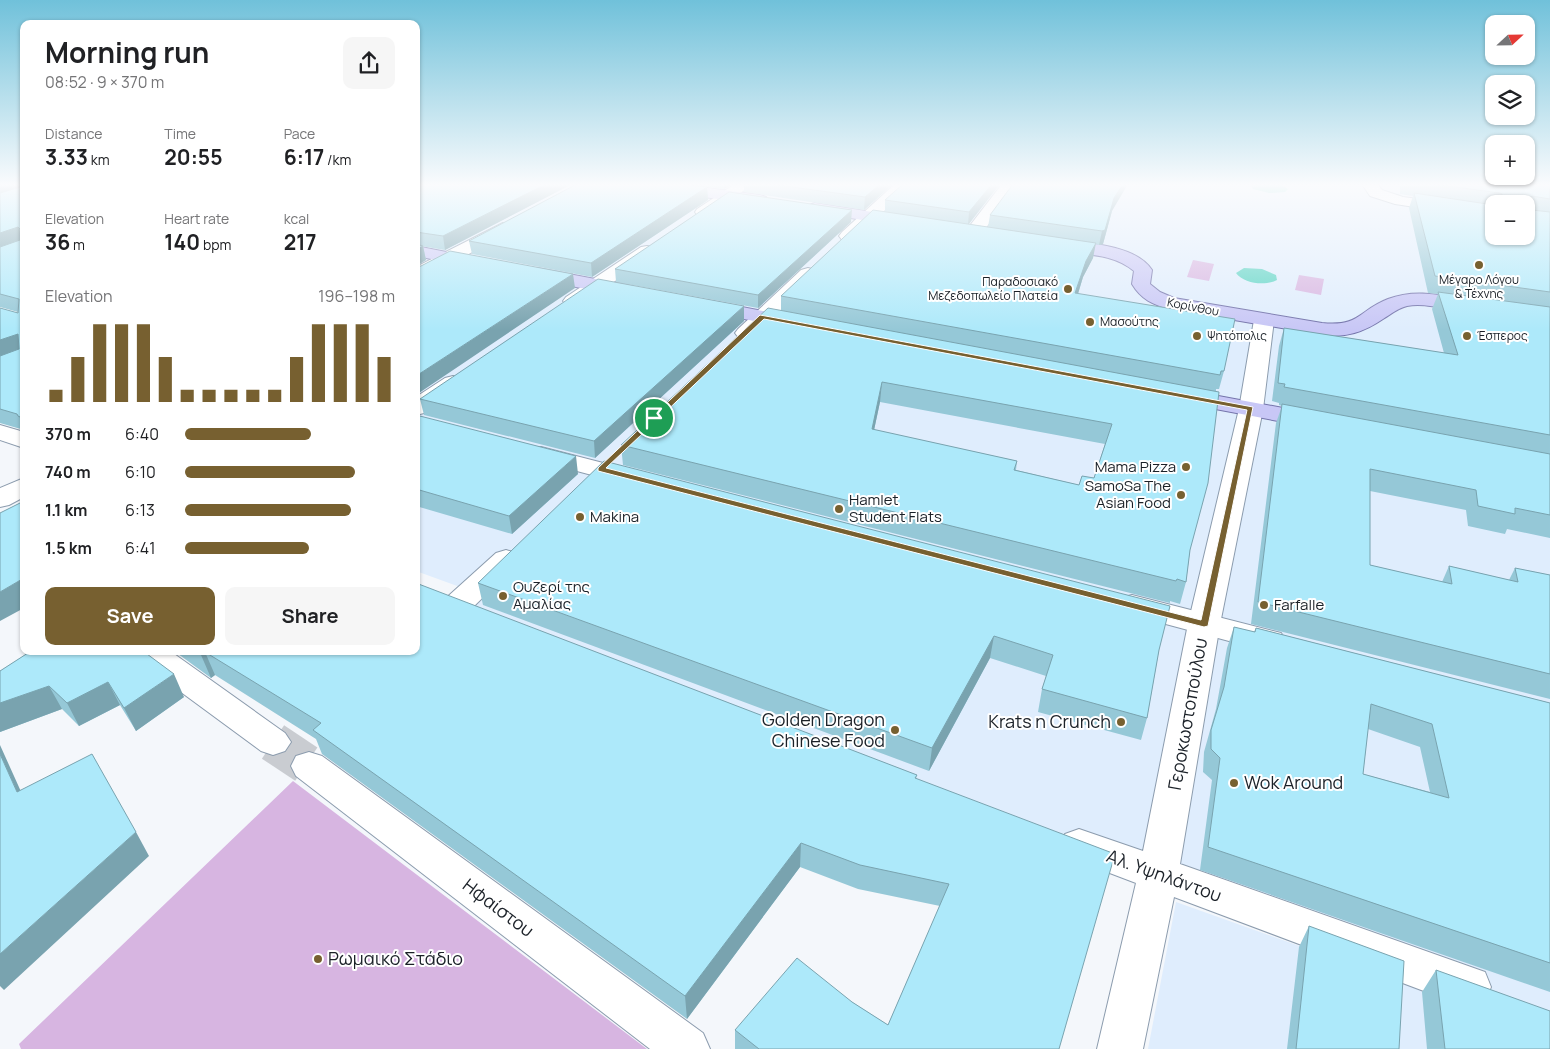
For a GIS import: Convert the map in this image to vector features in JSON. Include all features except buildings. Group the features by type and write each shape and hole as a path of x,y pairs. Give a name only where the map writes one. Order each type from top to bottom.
{"main road":[{"path":"980,233 993,235"},
{"name":"Κορίνθου","path":"1042,243 1105,252 1128,260 1143,269 1141,284 1149,295 1170,303 1322,329 1344,331 1355,328 1394,303 1406,300 1428,300 1492,309"},
{"path":"420,252 645,294"},
{"path":"684,302 811,326"},
{"path":"1162,392 1338,425"}],"street":[{"path":"420,273 495,233"},
{"path":"734,343 851,233"},
{"path":"555,313 662,240"},
{"name":"Γεροκωστοπούλου","path":"1120,1049 1158,875 1204,624 1251,409 1264,320"},
{"path":"423,419 465,374"},
{"path":"0,432 20,440"},
{"path":"513,447 598,471 658,484"},
{"path":"0,499 20,488"},
{"path":"456,606 527,539"},
{"path":"422,593 494,620"},
{"path":"1108,599 1291,646"},
{"path":"152,655 274,742"},
{"name":"Ηφαίστου","path":"308,766 687,1049"},
{"name":"Αλ. Υψηλάντου","path":"1047,832 1158,875 1503,999"}],"shaded area":[{"path":"420,233 1485,233 1485,245 1535,245 1535,233 1550,233 1550,1016 1158,875 475,613 471,591 420,572"},
{"path":"1193,260 1214,264 1209,281 1187,277"},
{"path":"1244,268 1262,269 1276,275 1277,280 1267,283 1255,283 1244,280 1236,273"},
{"path":"1299,275 1324,279 1321,295 1295,290"},
{"name":"Ρωμαικό Στάδιο","path":"293,781 647,1049 21,1049 19,1044"},
{"path":"1176,902 1550,1035 1550,1049 1148,1049"}],"tunnel":[{"path":"273,742 309,766"}],"place":[{"name":"Μέγαρο Λόγου & Τέχνης","path":"1479,265"},
{"name":"Παραδοσιακό Μεζεδοπωλείο Πλατεία","path":"1068,289"},
{"name":"Μασούτης","path":"1090,322"},
{"name":"Ψητόπολις","path":"1197,336"},
{"name":"Έσπερος","path":"1467,336"},
{"name":"Mama Pizza","path":"1186,467"},
{"name":"SamoSa The Asian Food","path":"1181,495"},
{"name":"Hamlet Student Flats","path":"839,509"},
{"name":"Makina","path":"580,517"},
{"name":"Ουζερί της Αμαλίας","path":"503,596"},
{"name":"Farfalle","path":"1264,605"},
{"name":"Krats n Crunch","path":"1121,722"},
{"name":"Golden Dragon Chinese Food","path":"895,730"},
{"name":"Wok Around","path":"1234,783"},
{"name":"Ρωμαικό Στάδιο","path":"318,959"}],"route":[{"path":"762,317 1251,409 1204,624 600,469 654,418 762,317"}]}
